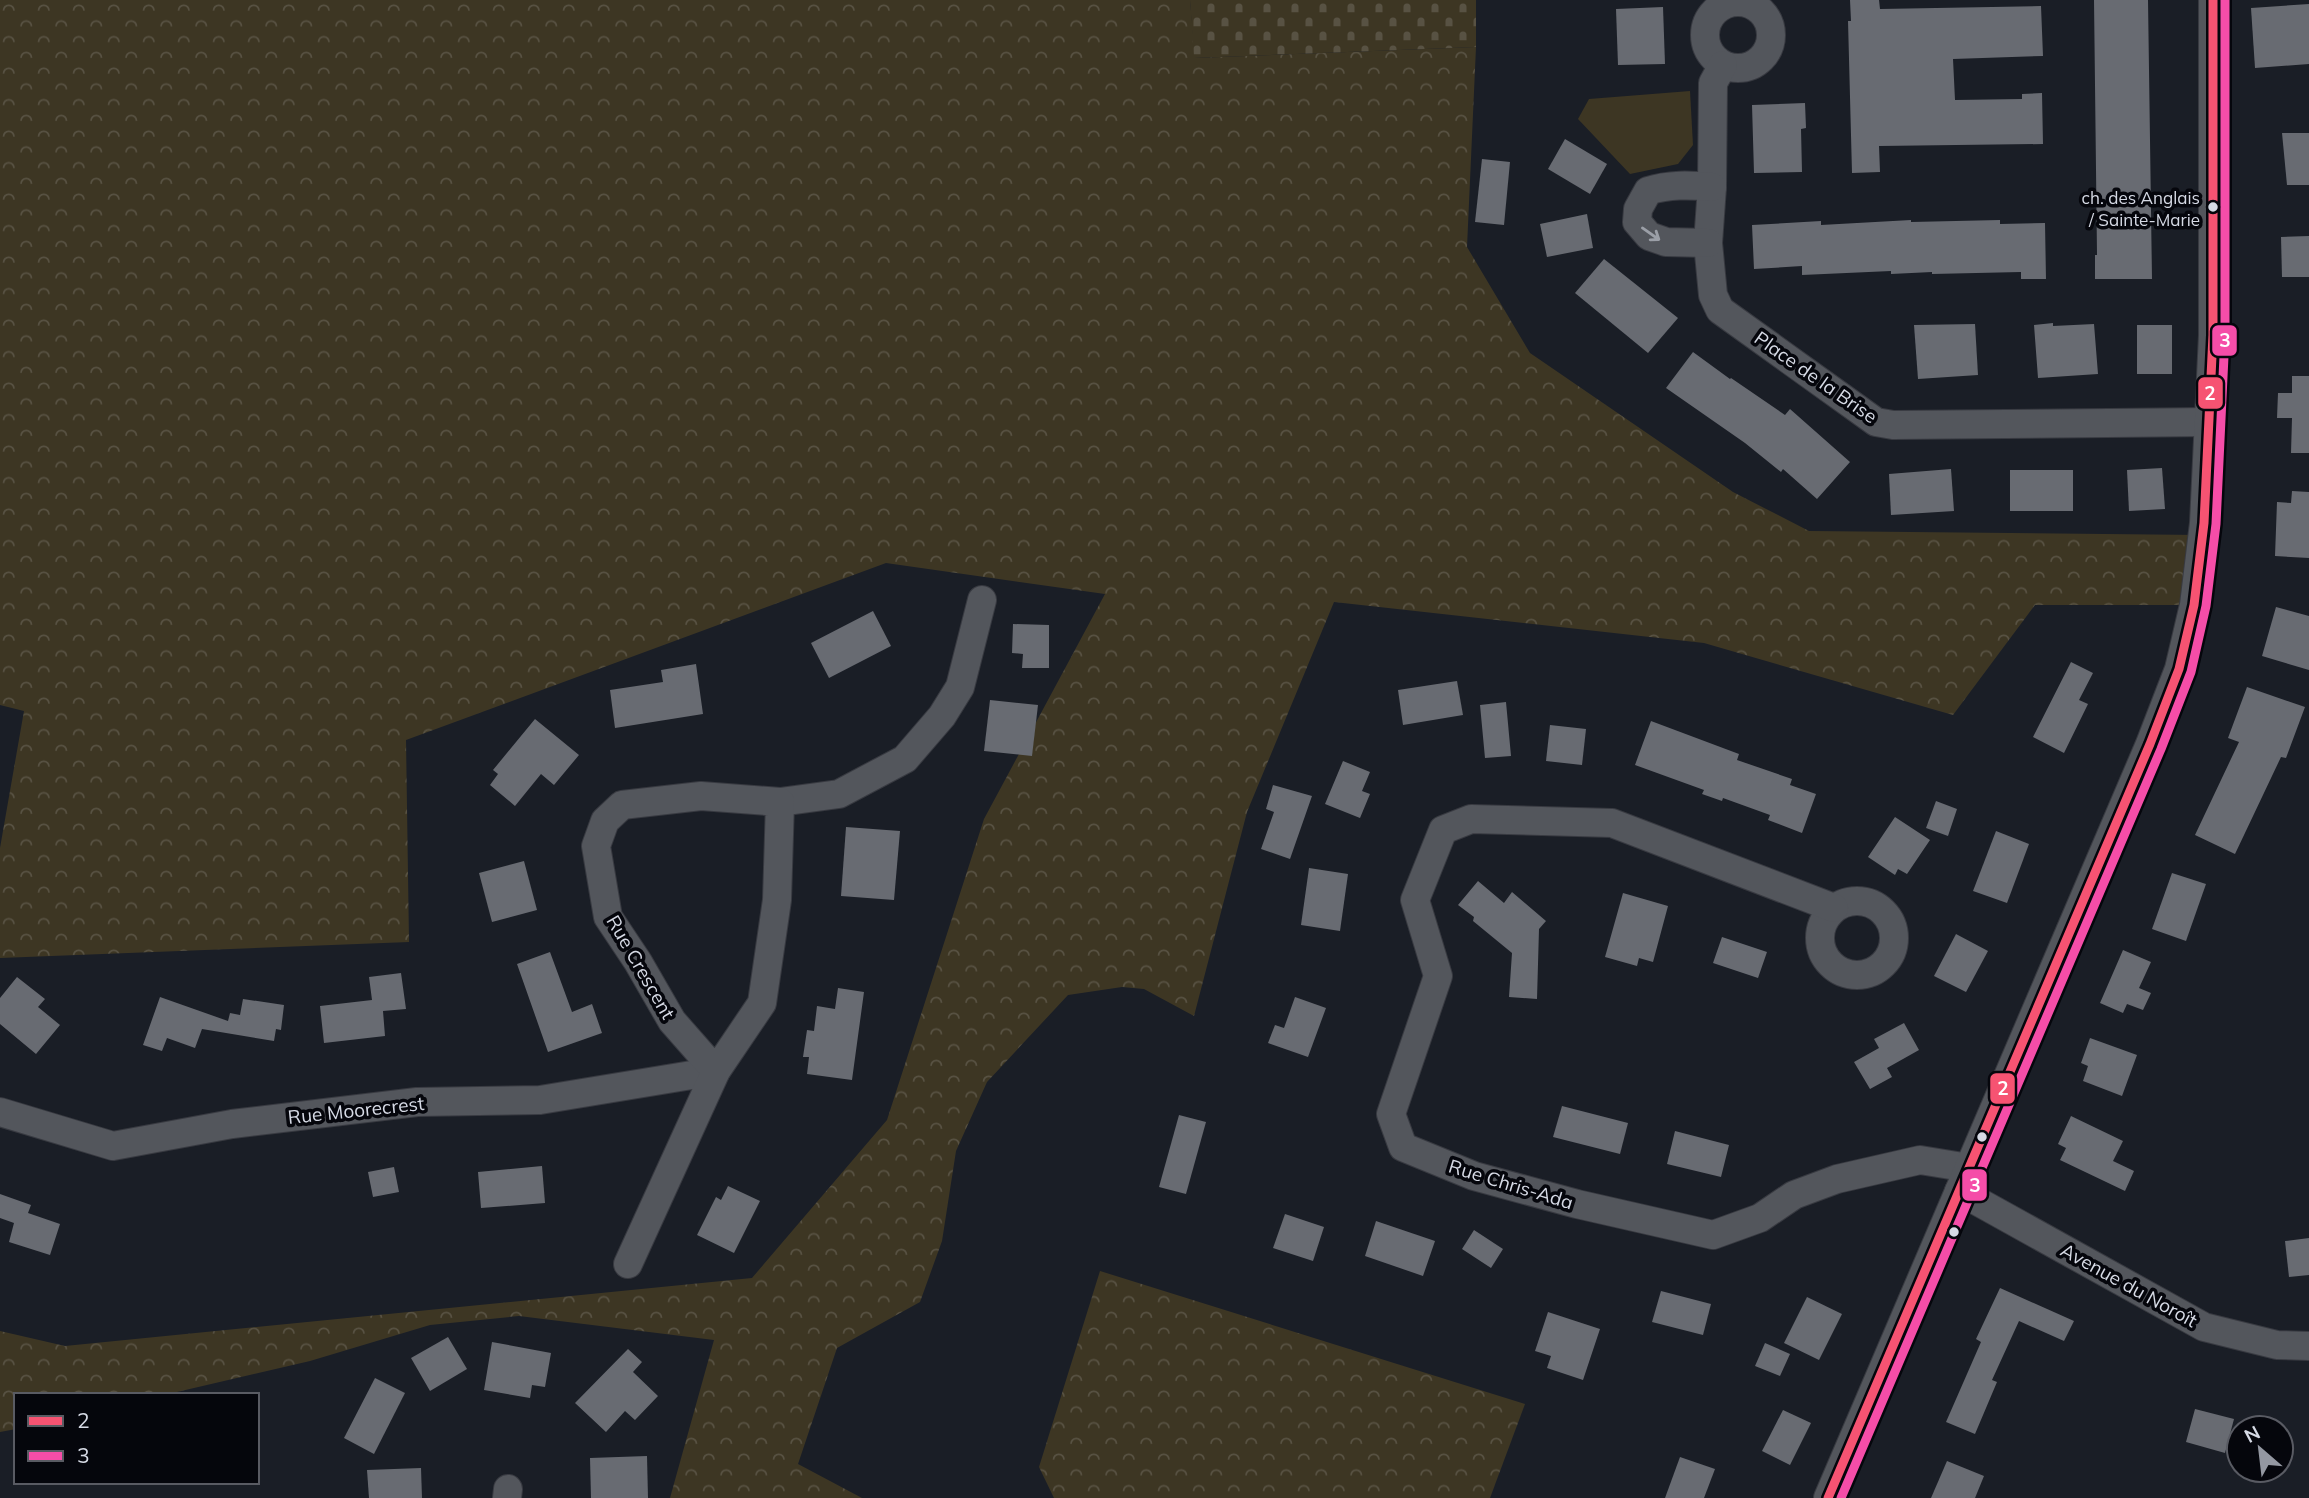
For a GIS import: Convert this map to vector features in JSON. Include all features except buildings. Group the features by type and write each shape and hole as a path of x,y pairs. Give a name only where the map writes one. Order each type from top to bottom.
{"street":[{"path":"1828,1498 2150,744 2179,669 2194,605 2204,523 2210,422 2213,335 2213,0"},
{"name":"Place de la Brise","path":"1723,65 1713,83 1712,187 1708,243 1713,295 1720,310 1876,422 1893,425 2210,422"},
{"path":"1708,243 1666,242 1649,236 1637,222 1638,209 1648,191 1685,185 1712,187"},
{"name":"Rue Crescent","path":"716,1071 671,1021 638,962 608,918 596,846 605,821 622,805 701,796 780,802 839,794 905,759 942,716 960,687 982,600"},
{"path":"628,1264 716,1071 761,1003 776,900 780,802"},
{"name":"Rue Chris-Ada","path":"1834,908 1612,823 1471,819 1443,830 1415,900 1438,976 1391,1114 1403,1147 1474,1176 1577,1204 1713,1235 1760,1218 1794,1195 1836,1178 1920,1160 1964,1179"},
{"name":"Rue Moorecrest","path":"0,1112 113,1146 232,1124 417,1102 540,1100 716,1071"},
{"name":"Avenue du Noroît","path":"1964,1179 2204,1327 2277,1345 2309,1346"}],"green space":[{"path":"0,0 1190,0 1195,58 1476,47 1467,247 1530,353 1733,492 1809,531 2200,535 2194,605 2035,605 1953,715 1704,643 1334,602 1247,812 1194,1016 1144,989 1122,987 1068,995 987,1082 956,1151 942,1241 920,1302 837,1348 798,1464 862,1498 670,1498 714,1340 519,1316 430,1325 310,1361 173,1393 14,1393 14,1429 0,1432 0,1331 65,1346 752,1278 887,1120 984,819 1105,594 886,563 406,740 409,942 0,958 0,848 24,711 0,705"},
{"path":"1190,0 1476,0 1476,47 1194,58"},
{"path":"1690,91 1693,145 1678,164 1630,174 1578,119 1589,99"},
{"path":"1100,1271 1525,1404 1490,1498 1054,1498 1039,1467"}],"transit line":[{"name":"2","path":"1828,1498 2150,744 2179,669 2194,605 2204,523 2213,335 2213,0"},
{"name":"3","path":"1841,1498 2161,749 2191,672 2206,606 2216,524 2225,335 2225,0"}],"place":[{"name":"ch. des Anglais / Sainte-Marie","path":"2213,207"}]}
